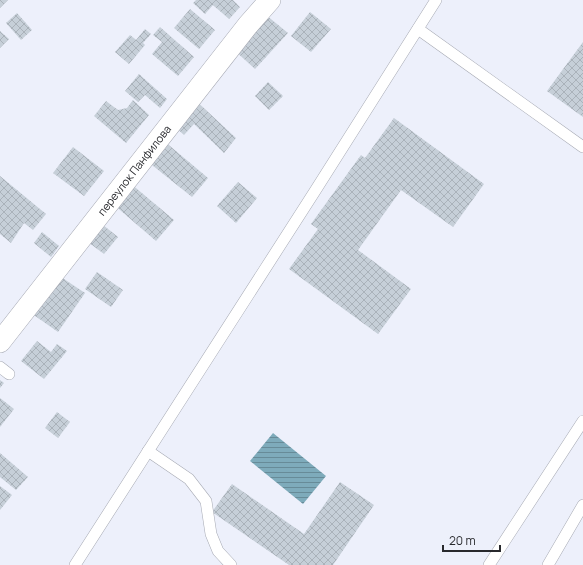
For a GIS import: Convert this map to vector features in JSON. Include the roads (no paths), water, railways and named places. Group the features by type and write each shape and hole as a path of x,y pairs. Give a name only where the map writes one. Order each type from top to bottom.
{"street":[{"name":"переулок Панфилова","path":"0,342 270,0"}],"lane":[{"path":"75,565 311,198 436,0"},
{"path":"418,29 583,147"},
{"path":"0,367 9,374"},
{"path":"489,565 583,421"},
{"path":"148,451 189,479 206,501 211,534 218,551 231,565"},
{"path":"548,565 583,504"}],"water":[{"path":"273,433 326,476 303,504 250,461"}]}
